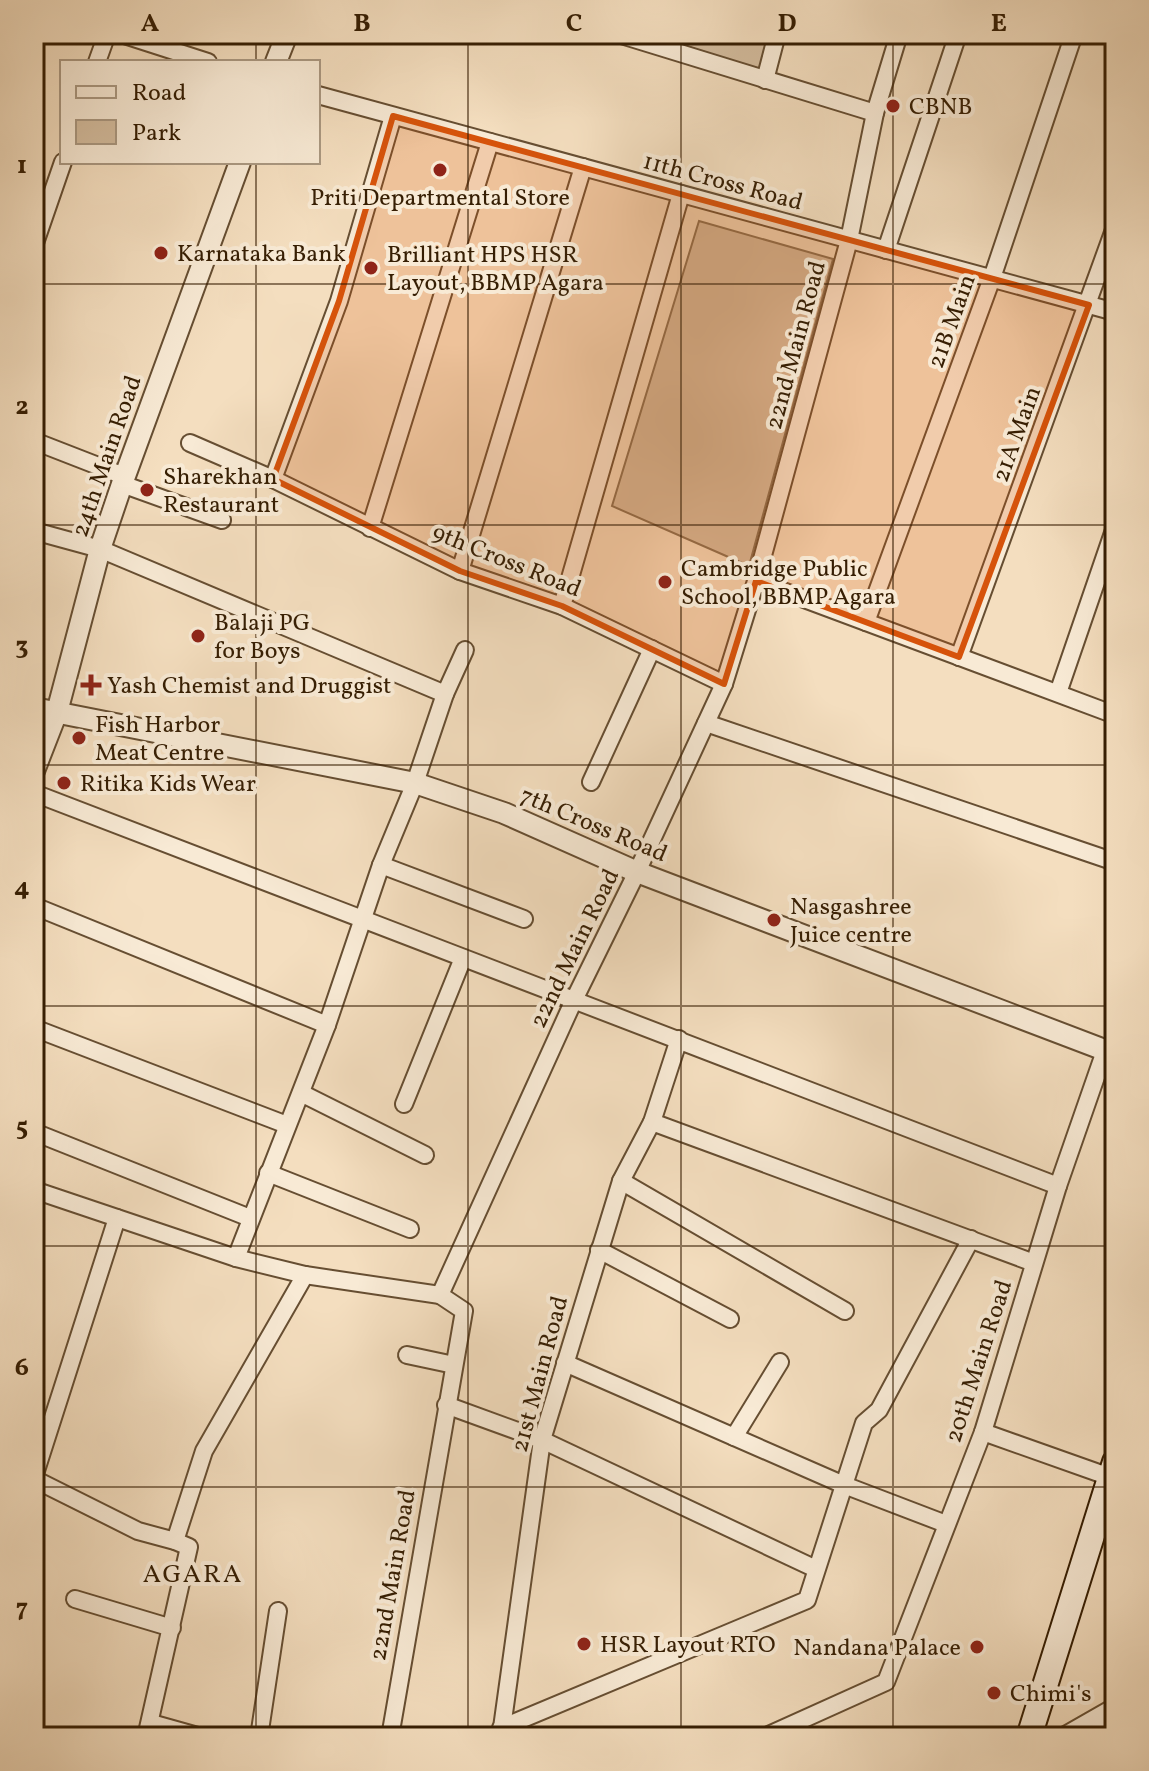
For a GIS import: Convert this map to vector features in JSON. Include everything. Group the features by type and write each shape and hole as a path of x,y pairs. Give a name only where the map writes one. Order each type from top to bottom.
{"main road":[{"path":"1029,1737 1112,1470"}],"street":[{"path":"98,60 107,34"},
{"path":"121,34 202,60"},
{"path":"277,60 287,34"},
{"path":"618,34 875,113"},
{"path":"765,80 777,34"},
{"name":"22nd Main Road","path":"390,1737 464,1311 440,1295 574,1000 724,684 756,581 849,240 875,113 899,34"},
{"path":"886,250 958,34"},
{"name":"21B Main","path":"866,622 992,278 1074,34"},
{"name":"11th Cross Road","path":"320,96 1115,312"},
{"path":"273,479 339,301 393,116"},
{"path":"370,528 490,142"},
{"path":"34,246 62,164"},
{"name":"24th Main Road","path":"34,771 57,712 100,549 123,480 239,164"},
{"path":"460,571 583,167"},
{"path":"562,606 681,194"},
{"name":"21A Main","path":"959,657 1115,227"},
{"path":"34,441 222,520"},
{"name":"9th Cross Road","path":"190,443 273,479 460,571 562,606 724,684"},
{"path":"1058,693 1115,527"},
{"path":"34,531 100,549 445,694"},
{"path":"756,581 1115,715"},
{"path":"591,782 652,649"},
{"path":"236,1258 327,1025 381,865 415,783 445,694 465,650"},
{"name":"7th Cross Road","path":"34,708 415,783 504,813 637,872 1110,1052"},
{"path":"706,723 1115,862"},
{"path":"34,793 1058,1186"},
{"path":"381,865 524,919"},
{"path":"34,906 327,1025"},
{"path":"404,1104 463,958"},
{"path":"34,1028 287,1125"},
{"name":"21st Main Road","path":"501,1733 542,1440 621,1181 652,1122 679,1039"},
{"name":"20th Main Road","path":"794,1731 886,1682 983,1432 1058,1186 1110,1052"},
{"path":"301,1093 425,1155"},
{"path":"652,1122 1034,1263"},
{"path":"34,1132 250,1218"},
{"path":"268,1173 410,1229"},
{"path":"621,1181 845,1311"},
{"path":"34,1190 236,1258 305,1275 440,1295"},
{"path":"117,1218 34,1478 138,1531 189,1547 149,1730 201,1737"},
{"path":"501,1733 807,1600 864,1423 879,1410 971,1239"},
{"path":"599,1250 730,1319"},
{"path":"175,1541 204,1451 305,1275"},
{"path":"407,1355 454,1365"},
{"path":"734,1437 780,1362"},
{"path":"565,1363 844,1485 946,1524"},
{"path":"446,1405 542,1440 816,1569"},
{"path":"983,1432 1112,1470"},
{"path":"75,1599 172,1628"},
{"path":"259,1737 278,1611"},
{"path":"1066,1737 1115,1709"},
{"path":"764,1737 794,1731"}],"highlighted area":[{"path":"393,116 1089,305 959,657 756,581 724,684 562,606 460,571 273,479 339,301"}],"green space":[{"path":"649,34 770,34 760,70"},
{"path":"699,221 833,259 749,566 612,506"}],"place":[{"name":"CBNB","path":"893,106"},
{"name":"Priti Departmental Store","path":"440,170"},
{"name":"Karnataka Bank","path":"161,253"},
{"name":"Brilliant HPS HSR Layout, BBMP Agara","path":"371,268"},
{"name":"Sharekhan Restaurant","path":"147,490"},
{"name":"Cambridge Public School, BBMP Agara","path":"665,582"},
{"name":"Balaji PG for Boys","path":"198,636"},
{"name":"Yash Chemist and Druggist","path":"91,685"},
{"name":"Fish Harbor Meat Centre","path":"79,738"},
{"name":"Ritika Kids Wear","path":"64,783"},
{"name":"Nasgashree Juice centre","path":"774,920"},
{"name":"HSR Layout RTO","path":"584,1644"},
{"name":"Nandana Palace","path":"977,1647"},
{"name":"Chimi's","path":"994,1693"}],"district":[{"name":"AGARA","path":"193,1573"}]}
